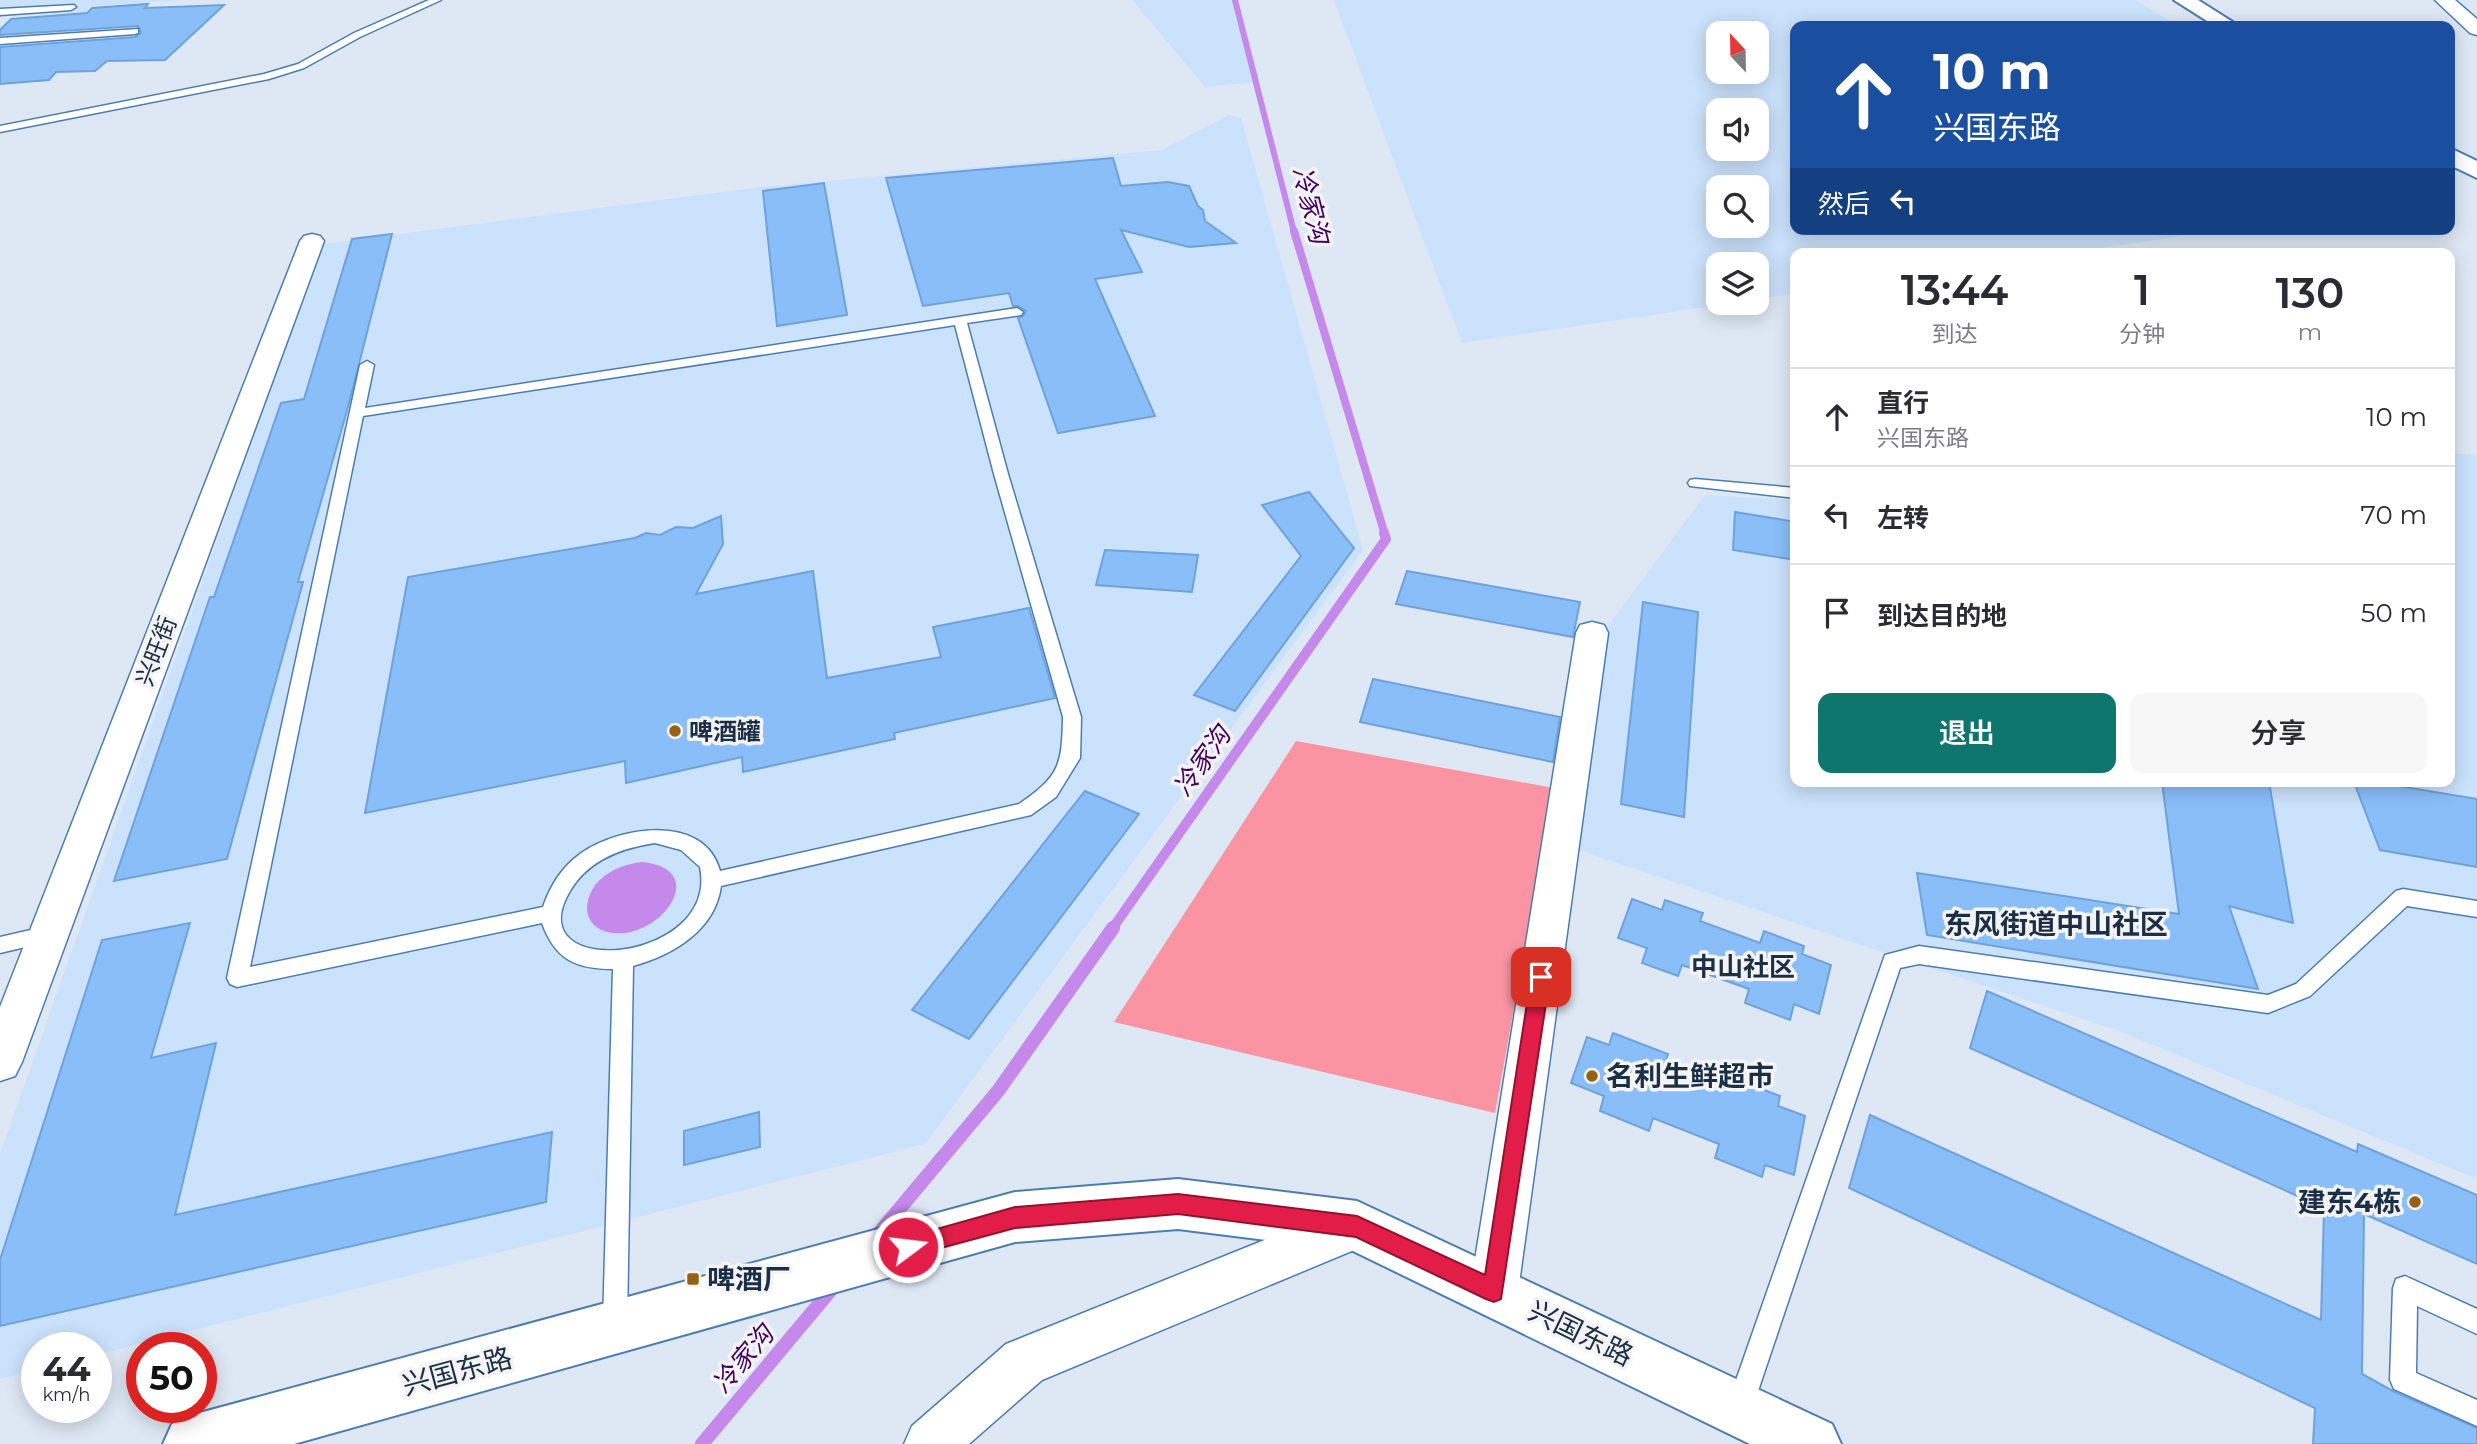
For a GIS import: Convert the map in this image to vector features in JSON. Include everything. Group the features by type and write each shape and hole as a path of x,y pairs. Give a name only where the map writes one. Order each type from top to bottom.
{"street":[{"path":"2184,0 2220,21"},
{"path":"2444,0 2477,29"},
{"path":"2455,158 2477,171"},
{"name":"兴旺街","path":"0,1062 312,240"},
{"path":"1494,1291 1592,633"},
{"name":"兴国东路","path":"192,1444 1015,1217 1178,1204 1357,1226 1812,1444"},
{"path":"930,1444 1024,1362 1357,1226"}],"lane":[{"path":"0,129 266,77 301,66 357,35 437,0"},
{"path":"0,12 71,7"},
{"path":"0,41 135,31"},
{"path":"357,413 1017,312"},
{"path":"713,880 1024,810 1050,792 1071,758 1072,717 960,321"},
{"path":"367,365 237,978 553,913"},
{"path":"1695,484 1790,492"},
{"path":"630,839 678,839 696,848 709,862 713,880 708,901 696,921 676,940 650,953 623,961 597,961 574,954 559,941 552,922 553,913 554,902 564,881 582,863 605,848 630,839"},
{"path":"1739,1409 1892,961 1919,954 2268,1004 2303,990 2403,897 2477,909"},
{"path":"0,945 49,933"},
{"path":"615,1328 623,961"},
{"path":"2477,1322 2405,1288 2403,1380 2477,1413"}],"shaded area":[{"path":"0,0 183,0 90,6 85,12 0,16"},
{"path":"1132,0 1238,0 1260,82 1205,87"},
{"path":"1334,0 2136,0 2170,21 1790,21 1790,235 2189,235 2103,248 1790,248 1790,295 1769,297 1769,252 1706,252 1706,307 1462,343"},
{"path":"1229,115 1241,118 1363,550 925,1144 186,1332 126,1332 126,1347 112,1351 112,1332 21,1332 21,1374 0,1379 0,1154 322,244 761,187 1162,150"},
{"path":"2455,453 2477,455 2477,1179 2119,1031 1572,848 1602,634 1705,495 1790,500 1790,787 2455,787"},
{"path":"1296,741 1554,788 1495,1113 1114,1022"},
{"path":"642,862 663,867 674,877 676,889 672,902 662,915 631,932 613,933 594,925 587,911 590,894 595,885 616,869"}],"building":[{"path":"148,4 145,8 224,5 165,60 107,61 95,71 56,72 49,80 0,84 0,47 135,37 141,33 138,26 0,35 0,30 11,19 87,13 92,8"},
{"path":"1113,158 1121,186 1168,182 1189,186 1198,206 1203,210 1205,221 1236,243 1189,247 1121,230 1142,272 1095,279 1155,416 1058,433 1018,318 1026,311 1013,306 1009,293 923,306 886,178"},
{"path":"824,183 847,315 777,326 763,191"},
{"path":"392,234 348,407 298,582 303,582 227,859 114,881 210,597 214,597 281,403 304,399 352,239"},
{"path":"1309,492 1354,548 1235,711 1194,695 1301,556 1262,505"},
{"path":"1735,512 1790,521 1790,559 1733,550"},
{"path":"721,516 723,544 696,594 813,571 827,678 941,657 933,627 1029,608 1055,698 894,733 895,739 743,772 742,757 626,783 625,761 365,813 408,577 635,538 646,533 660,535 676,527 693,528"},
{"path":"1105,550 1198,555 1192,592 1096,585"},
{"path":"1407,571 1580,602 1573,637 1396,604"},
{"path":"1643,602 1698,612 1684,817 1621,804"},
{"path":"1373,679 1560,717 1553,762 1360,722"},
{"path":"2163,787 2270,787 2293,923 2229,906 2258,989 1927,935 1917,873 2179,914"},
{"path":"2356,787 2405,787 2477,799 2477,867 2380,850"},
{"path":"1085,791 1139,814 969,1039 912,1010"},
{"path":"1632,899 1662,910 1665,900 1703,913 1700,921 1760,943 1764,931 1804,946 1802,954 1831,965 1819,1014 1794,1004 1790,1020 1745,1003 1749,989 1682,965 1678,976 1642,963 1647,948 1618,938"},
{"path":"190,923 151,1058 216,1043 175,1215 552,1132 546,1202 0,1326 0,1260 102,940"},
{"path":"1987,991 2357,1152 2358,1144 2477,1195 2477,1264 2364,1214 2362,1374 2393,1391 2477,1428 2477,1444 2313,1444 2315,1408 1849,1188 1870,1115 2321,1320 2324,1208 1970,1048"},
{"path":"1613,1033 1668,1054 1664,1065 1723,1088 1726,1075 1780,1096 1778,1106 1805,1116 1794,1175 1765,1165 1762,1177 1715,1158 1719,1144 1653,1118 1649,1131 1600,1111 1604,1096 1571,1083 1587,1037 1609,1045"},
{"path":"759,1112 760,1147 684,1165 684,1131"}],"waterway":[{"name":"冷家沟","path":"1235,0 1294,232"},
{"name":"冷家沟","path":"1294,231 1385,535"},
{"name":"冷家沟","path":"1112,929 1386,539 1384,533"},
{"name":"冷家沟","path":"875,1238 998,1091 1113,928"},
{"name":"冷家沟","path":"702,1444 835,1285"}],"place":[{"name":"啤酒罐","path":"675,731"},
{"name":"名利生鲜超市","path":"1592,1076"},
{"name":"建东4栋","path":"2415,1202"},
{"name":"啤酒厂","path":"693,1279"}],"district":[{"name":"东风街道中山社区","path":"2056,924"},
{"name":"中山社区","path":"1743,967"}],"route":[{"path":"908,1247 1015,1217 1178,1204 1357,1226 1494,1291 1541,977"}]}
